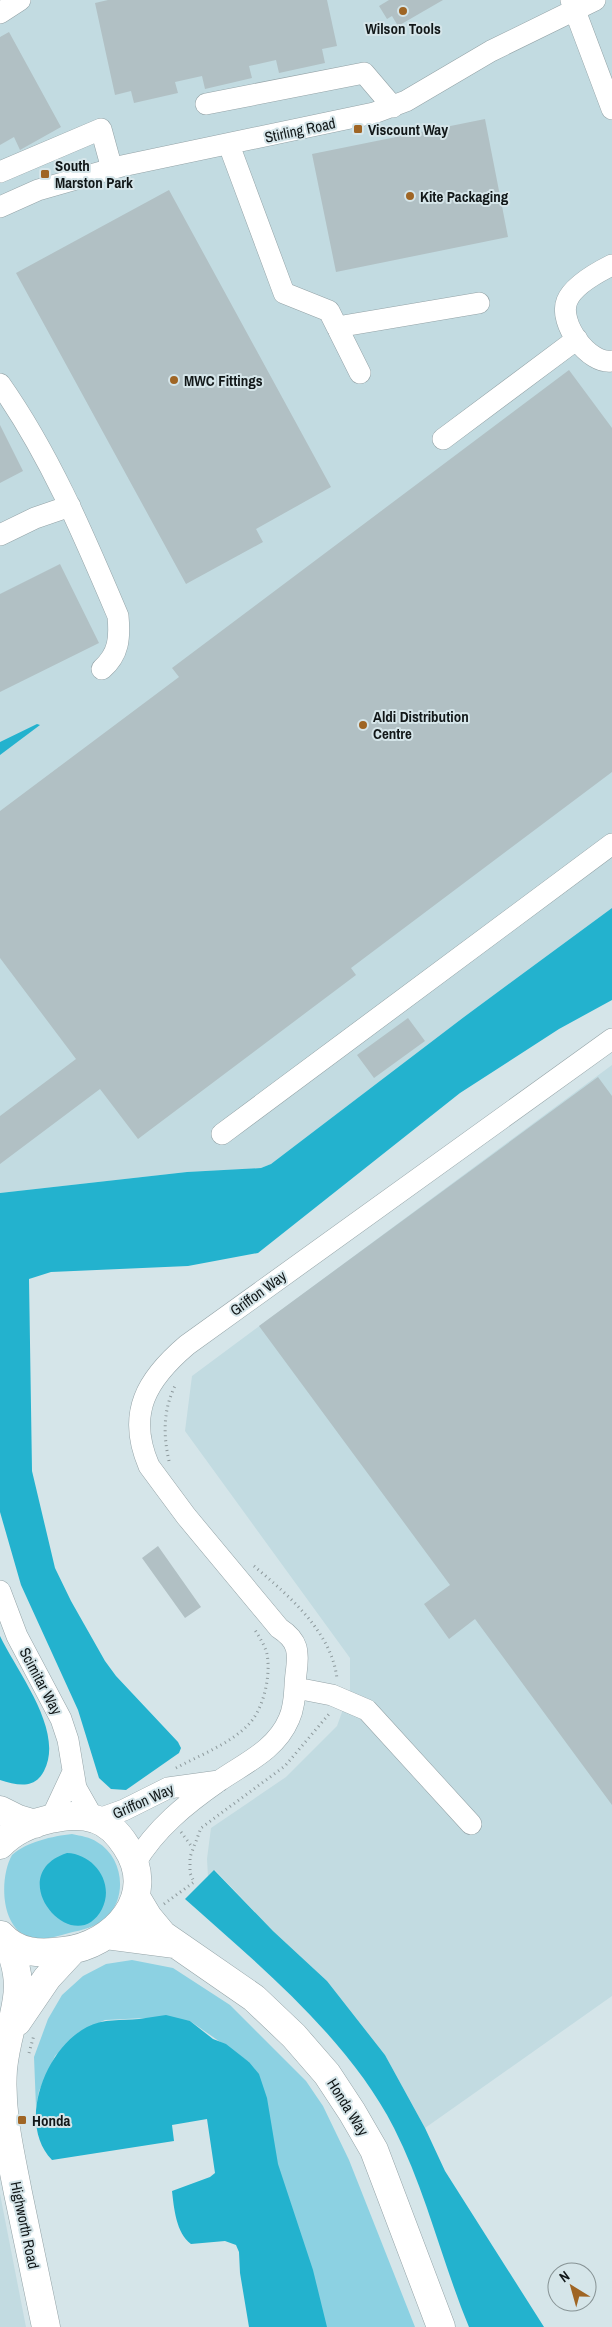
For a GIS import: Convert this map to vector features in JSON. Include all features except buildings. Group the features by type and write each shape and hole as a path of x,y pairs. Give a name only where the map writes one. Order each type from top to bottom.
{"main road":[{"path":"0,1810 18,1819 43,1821"},
{"path":"0,1845 10,1835 43,1821 66,1816 95,1819 104,1822 123,1841 135,1863 142,1907 106,1935 73,1950 31,1952 20,1949 3,1937"},
{"name":"Honda Way","path":"142,1907 175,1944 219,1972 260,2003 306,2049 335,2086 363,2130 384,2174 441,2327"},
{"name":"Honda Way","path":"106,1935 175,1944"},
{"name":"Highworth Road","path":"3,1937 15,1959 19,1974 17,2001 9,2034 1,2085 2,2109 46,2327"},
{"name":"Highworth Road","path":"9,2034 47,1978 73,1950"}],"street":[{"path":"0,13 20,0"},
{"path":"595,0 572,5 612,109"},
{"name":"Stirling Road","path":"0,207 38,190 112,169 374,114 393,107 572,5"},
{"path":"206,104 364,73 393,107"},
{"path":"0,172 101,129 112,169"},
{"path":"229,145 284,293 328,311 360,373"},
{"path":"612,264 573,292 567,302 566,314 568,326 592,357 604,363 612,362"},
{"path":"337,327 479,303"},
{"path":"443,439 577,339"},
{"path":"0,384 20,412 70,506 118,616 120,635 117,650 110,661 102,668"},
{"path":"0,535 35,518 70,506"},
{"path":"222,1134 612,844"},
{"name":"Griffon Way","path":"135,1863 163,1826 220,1781 250,1762 276,1740 289,1720 296,1682 287,1665 280,1641 279,1628 191,1522 149,1466 144,1455 140,1428 141,1413 149,1385 159,1371 187,1345 612,1039"},
{"name":"Scimitar Way","path":"0,1591 17,1636 61,1719 68,1740 72,1774 78,1795 95,1819"},
{"path":"296,1682 368,1710 471,1824"},
{"name":"Scimitar Way","path":"43,1821 66,1792 72,1774"},
{"name":"Griffon Way","path":"95,1819 124,1810 168,1788 220,1781"}],"path":[{"path":"171,1466 166,1448 165,1418 172,1392 181,1377"},
{"path":"142,1907 194,1882 190,1873 190,1858 201,1828 284,1766 331,1711 337,1678 327,1647 303,1613 285,1592 253,1565"},
{"path":"172,1770 235,1736 250,1723 255,1714 266,1685 267,1655 263,1644 250,1624"},
{"path":"28,2055 36,2028"}],"shaded area":[{"path":"0,0 612,0 612,908 464,1017 271,1164 261,1168 187,1172 0,1193"},
{"path":"37,724 40,725 0,755 0,742"},
{"path":"612,908 612,1000 559,1029 460,1093 258,1253 188,1266 51,1272 29,1279 32,1471 55,1568 71,1601 105,1661 116,1676 178,1742 181,1748 179,1753 126,1790 111,1789 99,1778 78,1710 21,1585 0,1512 0,1193 187,1172 261,1168 271,1164 464,1017"},
{"path":"612,1065 612,1996 425,2128 385,2055 327,1981 273,1931 215,1870 208,1877 207,1859 211,1828 286,1777 337,1726 350,1690 350,1658 185,1431 192,1376"},
{"path":"0,1636 36,1702 44,1720 48,1738 49,1755 44,1771 40,1777 30,1784 0,1780"},
{"path":"72,1834 94,1840 106,1849 112,1857 120,1877 118,1899 114,1908 107,1917 94,1926 47,1938 25,1935 17,1929 11,1920 5,1898 5,1875 12,1855 32,1843"},
{"path":"67,1853 77,1855 93,1864 104,1880 106,1889 102,1909 90,1923 75,1926 61,1920 49,1909 41,1894 40,1878 48,1864"},
{"path":"214,1870 273,1931 327,1981 385,2055 425,2128 445,2171 544,2327 469,2327 425,2202 405,2152 375,2095 353,2064 300,2005 185,1899"},
{"path":"132,1960 173,1968 230,2005 306,2081 323,2106 349,2160 415,2327 289,2327 249,2062 190,2021 145,2018 105,2020 79,2032 55,2056 39,2091 36,2107 34,2057 48,2019 62,1995 83,1976 106,1964"},
{"path":"166,2015 190,2021 213,2039 226,2044 249,2062 259,2074 267,2098 278,2164 313,2270 327,2327 249,2327 240,2273 239,2252 236,2245 225,2241 191,2244 182,2233 177,2220 172,2191 210,2177 215,2173 207,2119 172,2125 174,2141 52,2160 41,2145 37,2127 36,2107 41,2088 48,2069 59,2051 72,2037 87,2027 100,2022"},
{"path":"0,2194 26,2327 0,2327"}],"place":[{"name":"Wilson Tools","path":"403,11"},
{"name":"Viscount Way","path":"358,129"},
{"name":"South Marston Park","path":"45,174"},
{"name":"Kite Packaging","path":"410,196"},
{"name":"MWC Fittings","path":"174,380"},
{"name":"Aldi Distribution Centre","path":"363,725"},
{"name":"Honda","path":"22,2120"}]}
